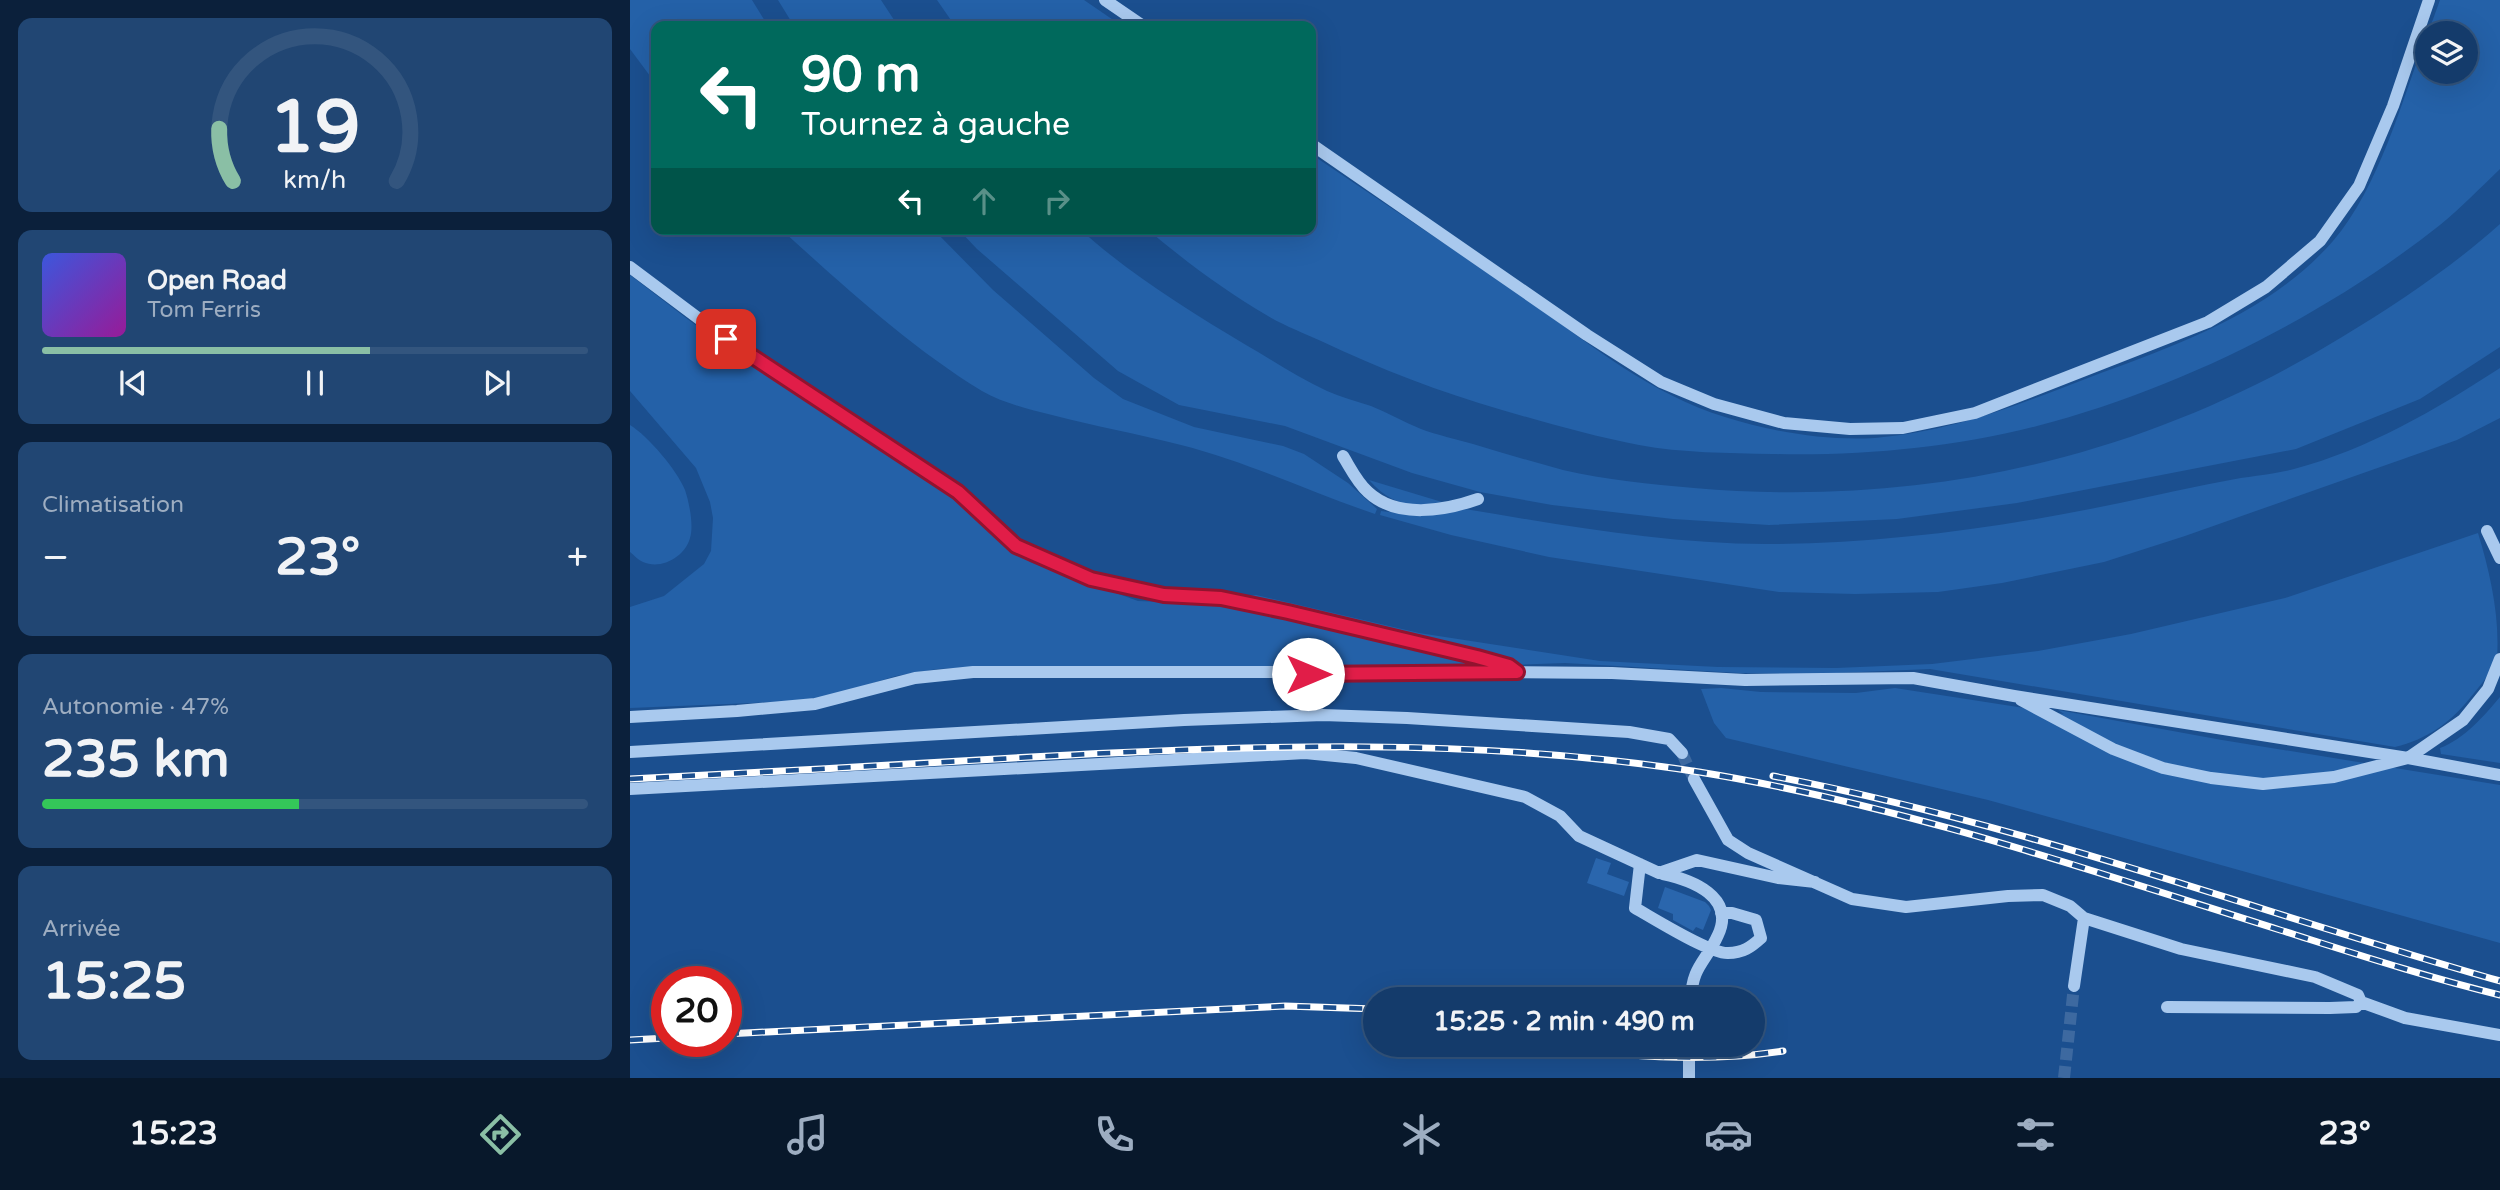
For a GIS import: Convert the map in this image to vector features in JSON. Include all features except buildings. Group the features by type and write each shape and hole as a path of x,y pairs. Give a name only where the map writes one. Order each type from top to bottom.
{"lane":[{"path":"1105,0 1136,21"},
{"path":"1316,147 1587,335 1661,382 1714,404 1784,423 1850,429 1903,428 1975,413 2208,322 2266,287 2320,240 2359,186 2393,106 2429,0"},
{"path":"630,267 726,339 958,492 1016,546 1091,579 1164,595 1221,598 1288,612 1477,657 1509,666 1517,672"},
{"path":"1343,456 1367,491 1392,507 1435,510 1478,499"},
{"path":"2487,531 2500,558"},
{"path":"2014,696 2113,749 2163,768 2211,778 2263,784 2334,778 2408,758 2463,720 2488,689 2500,659"},
{"path":"630,717 737,712 815,704 915,678 973,672 1517,672 1612,673 1745,680 1913,678 2500,775"},
{"path":"630,752 1184,720 1323,715 1629,732 1669,739 1682,753"},
{"path":"630,789 1305,753 1356,758 1525,797 1560,816 1578,836 1659,873 1684,878 1709,893 1719,903 1719,934 1697,967 1691,987"},
{"path":"1694,779 1728,840 1748,853 1852,899 1906,907 2043,895 2070,906 2084,918 2181,949 2315,977 2358,995 2361,1002 2405,1018 2500,1035"},
{"path":"1659,873 1697,860 1778,878 1815,882"},
{"path":"1640,864 1634,908 1725,954 1747,950 1761,938 1756,920 1732,913 1721,914"},
{"path":"2074,986 2084,918"},
{"path":"2167,1007 2339,1008 2357,1007 2361,1002"},
{"path":"1689,1057 1689,1078"}],"shaded area":[{"path":"630,0 752,0 765,21 651,21 651,77 630,49"},
{"path":"778,0 881,0 895,21 791,21"},
{"path":"937,0 1084,0 1115,21 952,21"},
{"path":"2440,0 2500,0 2500,169 2440,225 2395,258 2348,290 2249,346 2144,392 2005,434 1872,452 1772,454 1672,450 1587,433 1502,410 1433,388 1274,320 1221,286 1155,235 1316,235 1316,157 1502,282 1598,351 1671,395 1725,417 1761,427 1838,438 1875,438 1931,430 2009,407 2187,340 2250,308 2280,289 2333,241 2364,196 2388,142 2415,67 2415,84 2478,84 2478,21 2432,21"},
{"path":"2500,224 2500,347 2420,399 2296,449 2017,503 1897,519 1769,525 1673,519 1552,505 1480,492 1412,473 1285,426 1179,405 1118,371 964,235 1087,235 1160,291 1296,375 1327,391 1371,406 1427,431 1563,470 1595,476 1694,488 1780,492 1865,490 1948,481 2030,465 2111,443 2190,414 2267,379 2384,311 2463,255"},
{"path":"787,235 939,235 993,290 1094,378 1123,399 1194,427 1283,446 1304,454 1348,483 1377,509 1375,514 1206,452 1034,410 990,395 929,355"},
{"path":"630,275 758,369 931,481 1030,562 1138,601 1190,603 1256,595 1419,633 1600,661 1718,667 1836,668 1932,664 2038,651 2131,634 2285,598 2478,533 2493,595 2497,658 2485,679 2454,716 2427,735 2395,747 1930,669 1814,674 1739,673 1565,663 1458,667 973,667 937,669 896,676 834,695 798,701 630,708 630,607 664,596 704,564 711,551 713,518 710,502 696,468 630,391"},
{"path":"2500,368 2500,418 2457,440 2104,562 2002,583 1938,592 1779,592 1549,557 1451,535 1380,515 1381,511 1423,514 1465,509 1658,538 1774,544 1871,540 1967,530 2277,473 2322,461 2401,427"},
{"path":"630,425 653,445 669,464 681,482 688,501 690,538 678,556 664,563 643,562 630,552"},
{"path":"1369,480 1442,502 1420,505 1402,503 1385,495"},
{"path":"1895,688 2064,714 2058,710 2222,740 2500,785 2500,943 1988,800 1726,738 1714,723 1701,689 1761,692 1856,693"},
{"path":"2500,697 2500,763 2441,754 2440,748 2465,733"}],"tunnel":[{"path":"1682,753 1694,779"},
{"path":"2064,1078 2074,986"}],"railway":[{"path":"630,779 1115,753 1282,747 1449,749 1616,761 1699,772 1773,786 1919,820 2500,995"},
{"path":"1773,776 1866,795 2048,843 2500,981"},
{"path":"742,1033 1285,1006 1363,1009"},
{"path":"630,1040 651,1039"},
{"path":"1765,1053 1783,1051"},
{"path":"1665,1057 1724,1057"}],"route":[{"path":"726,339 958,492 1016,546 1091,579 1164,595 1221,598 1288,612 1477,657 1509,666 1517,672 1308,674"}]}
